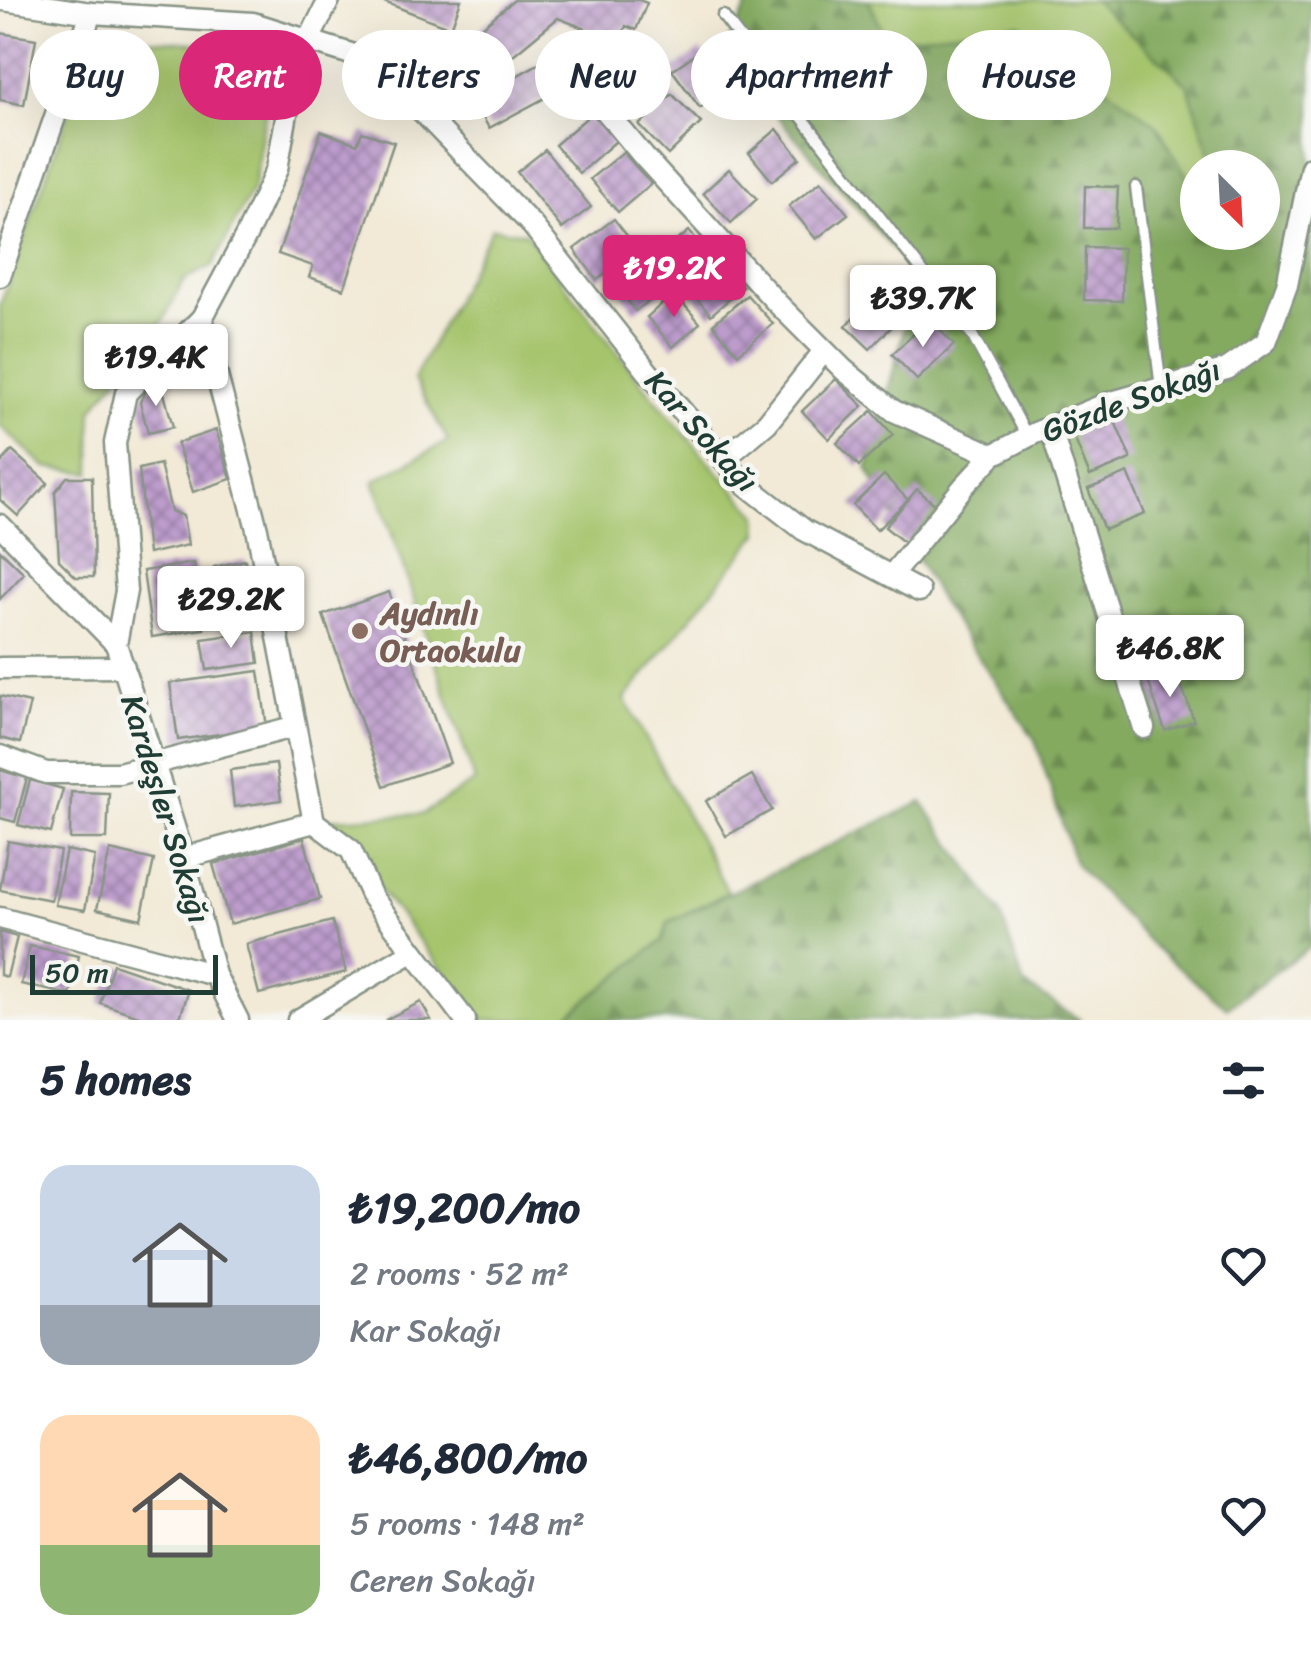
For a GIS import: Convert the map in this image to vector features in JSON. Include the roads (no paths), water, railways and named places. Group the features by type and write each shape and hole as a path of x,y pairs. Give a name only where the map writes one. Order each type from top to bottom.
{"street":[{"name":"Kardeşler Sokağı","path":"314,30 329,0"},
{"name":"Kar Sokağı","path":"14,1 91,13 254,23 277,30"},
{"path":"0,276 91,13"},
{"name":"Kar Sokağı","path":"322,44 373,60 532,225 648,372 746,484 804,530 919,591"},
{"name":"Kardeşler Sokağı","path":"238,1020 215,975 156,764 116,644 126,591 114,444 126,393 202,318 246,236 277,169 286,120"},
{"path":"613,120 824,351 894,411 993,456"},
{"name":"Gözde Sokağı","path":"892,576 993,456 1108,403 1226,369 1266,342 1288,286 1311,167"},
{"path":"202,318 257,529 314,822 351,850 372,897 465,1020"},
{"path":"724,459 767,423 824,351"},
{"path":"1050,427 1144,728"},
{"path":"0,525 116,644"},
{"path":"0,668 124,668"},
{"path":"0,756 46,772 119,773 293,727"},
{"path":"184,858 314,822"},
{"path":"0,918 215,975"},
{"path":"298,1020 412,952"}],"lane":[{"path":"723,16 972,336 1028,437"},
{"path":"1136,187 1160,388"}],"place":[{"name":"Aydınlı Ortaokulu","path":"360,631"}]}
